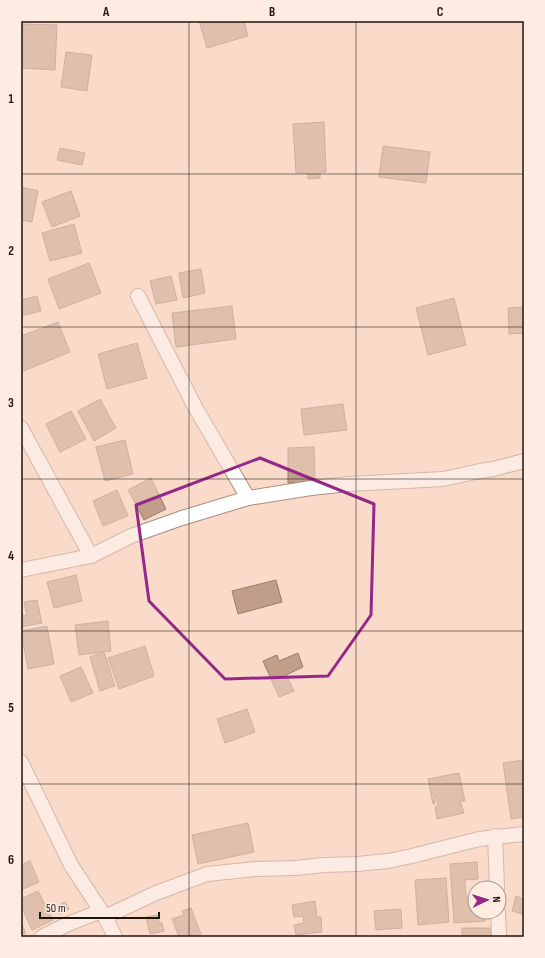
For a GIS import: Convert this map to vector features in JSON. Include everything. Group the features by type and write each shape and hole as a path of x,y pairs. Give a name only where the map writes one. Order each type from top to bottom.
{"street":[{"path":"138,296 195,406 248,498"},
{"path":"21,428 91,556"},
{"path":"21,570 91,556 132,536 182,518 248,498 311,488 349,484 444,480 524,461"},
{"path":"21,762 71,865 103,914 115,937"},
{"path":"42,937 68,924 103,914 208,874 256,869 296,868 388,861 479,839 524,834"},
{"path":"496,836 497,880"},
{"path":"498,920 499,937"}],"highlighted area":[{"path":"260,458 374,504 371,615 328,676 225,679 149,601 136,505"}],"building":[{"path":"199,21 244,21 248,36 207,48"},
{"path":"23,24 57,25 55,70 21,68"},
{"path":"66,52 92,55 87,91 61,87"},
{"path":"324,122 326,172 320,172 320,178 308,179 308,173 296,173 293,124"},
{"path":"383,146 430,152 426,183 379,177"},
{"path":"60,148 85,153 82,165 57,160"},
{"path":"21,187 38,191 32,222 21,220"},
{"path":"71,191 80,216 52,227 42,202"},
{"path":"74,224 82,253 50,261 42,233"},
{"path":"89,263 101,293 59,309 48,279"},
{"path":"201,269 205,293 183,298 179,273"},
{"path":"171,276 177,300 156,304 150,281"},
{"path":"37,296 41,311 21,316 21,300"},
{"path":"454,298 466,345 428,355 416,308"},
{"path":"232,306 236,339 176,347 172,313"},
{"path":"524,307 524,333 509,334 508,308"},
{"path":"58,322 70,352 21,372 21,336"},
{"path":"137,343 147,378 107,389 98,354"},
{"path":"100,399 116,428 94,441 78,411"},
{"path":"343,404 347,430 304,435 301,409"},
{"path":"71,411 86,439 60,452 46,424"},
{"path":"125,440 133,474 105,481 96,447"},
{"path":"314,447 315,482 288,483 288,448"},
{"path":"151,478 166,509 144,520 128,490"},
{"path":"117,490 128,516 103,526 93,501"},
{"path":"76,575 82,601 54,608 47,582"},
{"path":"276,580 282,602 238,614 232,591"},
{"path":"37,600 42,623 21,627 21,616 27,615 24,602"},
{"path":"108,621 111,651 79,655 75,625"},
{"path":"47,626 54,664 28,669 21,631"},
{"path":"145,646 154,676 119,689 108,658"},
{"path":"104,652 115,686 100,691 90,657"},
{"path":"298,653 303,667 286,675 294,691 279,697 263,661 277,655 279,661"},
{"path":"81,667 93,693 71,702 60,676"},
{"path":"247,709 255,732 225,743 217,719"},
{"path":"524,760 524,817 511,819 503,763"},
{"path":"459,773 465,801 460,801 464,813 437,819 435,807 438,806 436,796 434,797 435,804 433,804 428,779"},
{"path":"248,823 254,852 198,864 192,835"},
{"path":"30,861 39,882 21,890 21,865"},
{"path":"477,862 478,879 465,880 467,920 485,921 454,923 450,864"},
{"path":"446,878 449,922 418,925 415,880"},
{"path":"38,891 53,920 32,930 21,906 21,899"},
{"path":"516,896 524,899 524,915 512,911"},
{"path":"315,901 317,917 321,917 322,932 296,935 294,925 304,923 303,916 294,917 292,905"},
{"path":"65,902 69,909 59,914 55,907"},
{"path":"191,908 202,937 179,937 172,919 184,915 182,911"},
{"path":"401,909 402,928 376,930 374,911"},
{"path":"157,915 159,923 162,923 164,931 150,934 146,917"},
{"path":"21,923 26,933 21,935"},
{"path":"462,928 490,928 491,937 462,937"}]}
